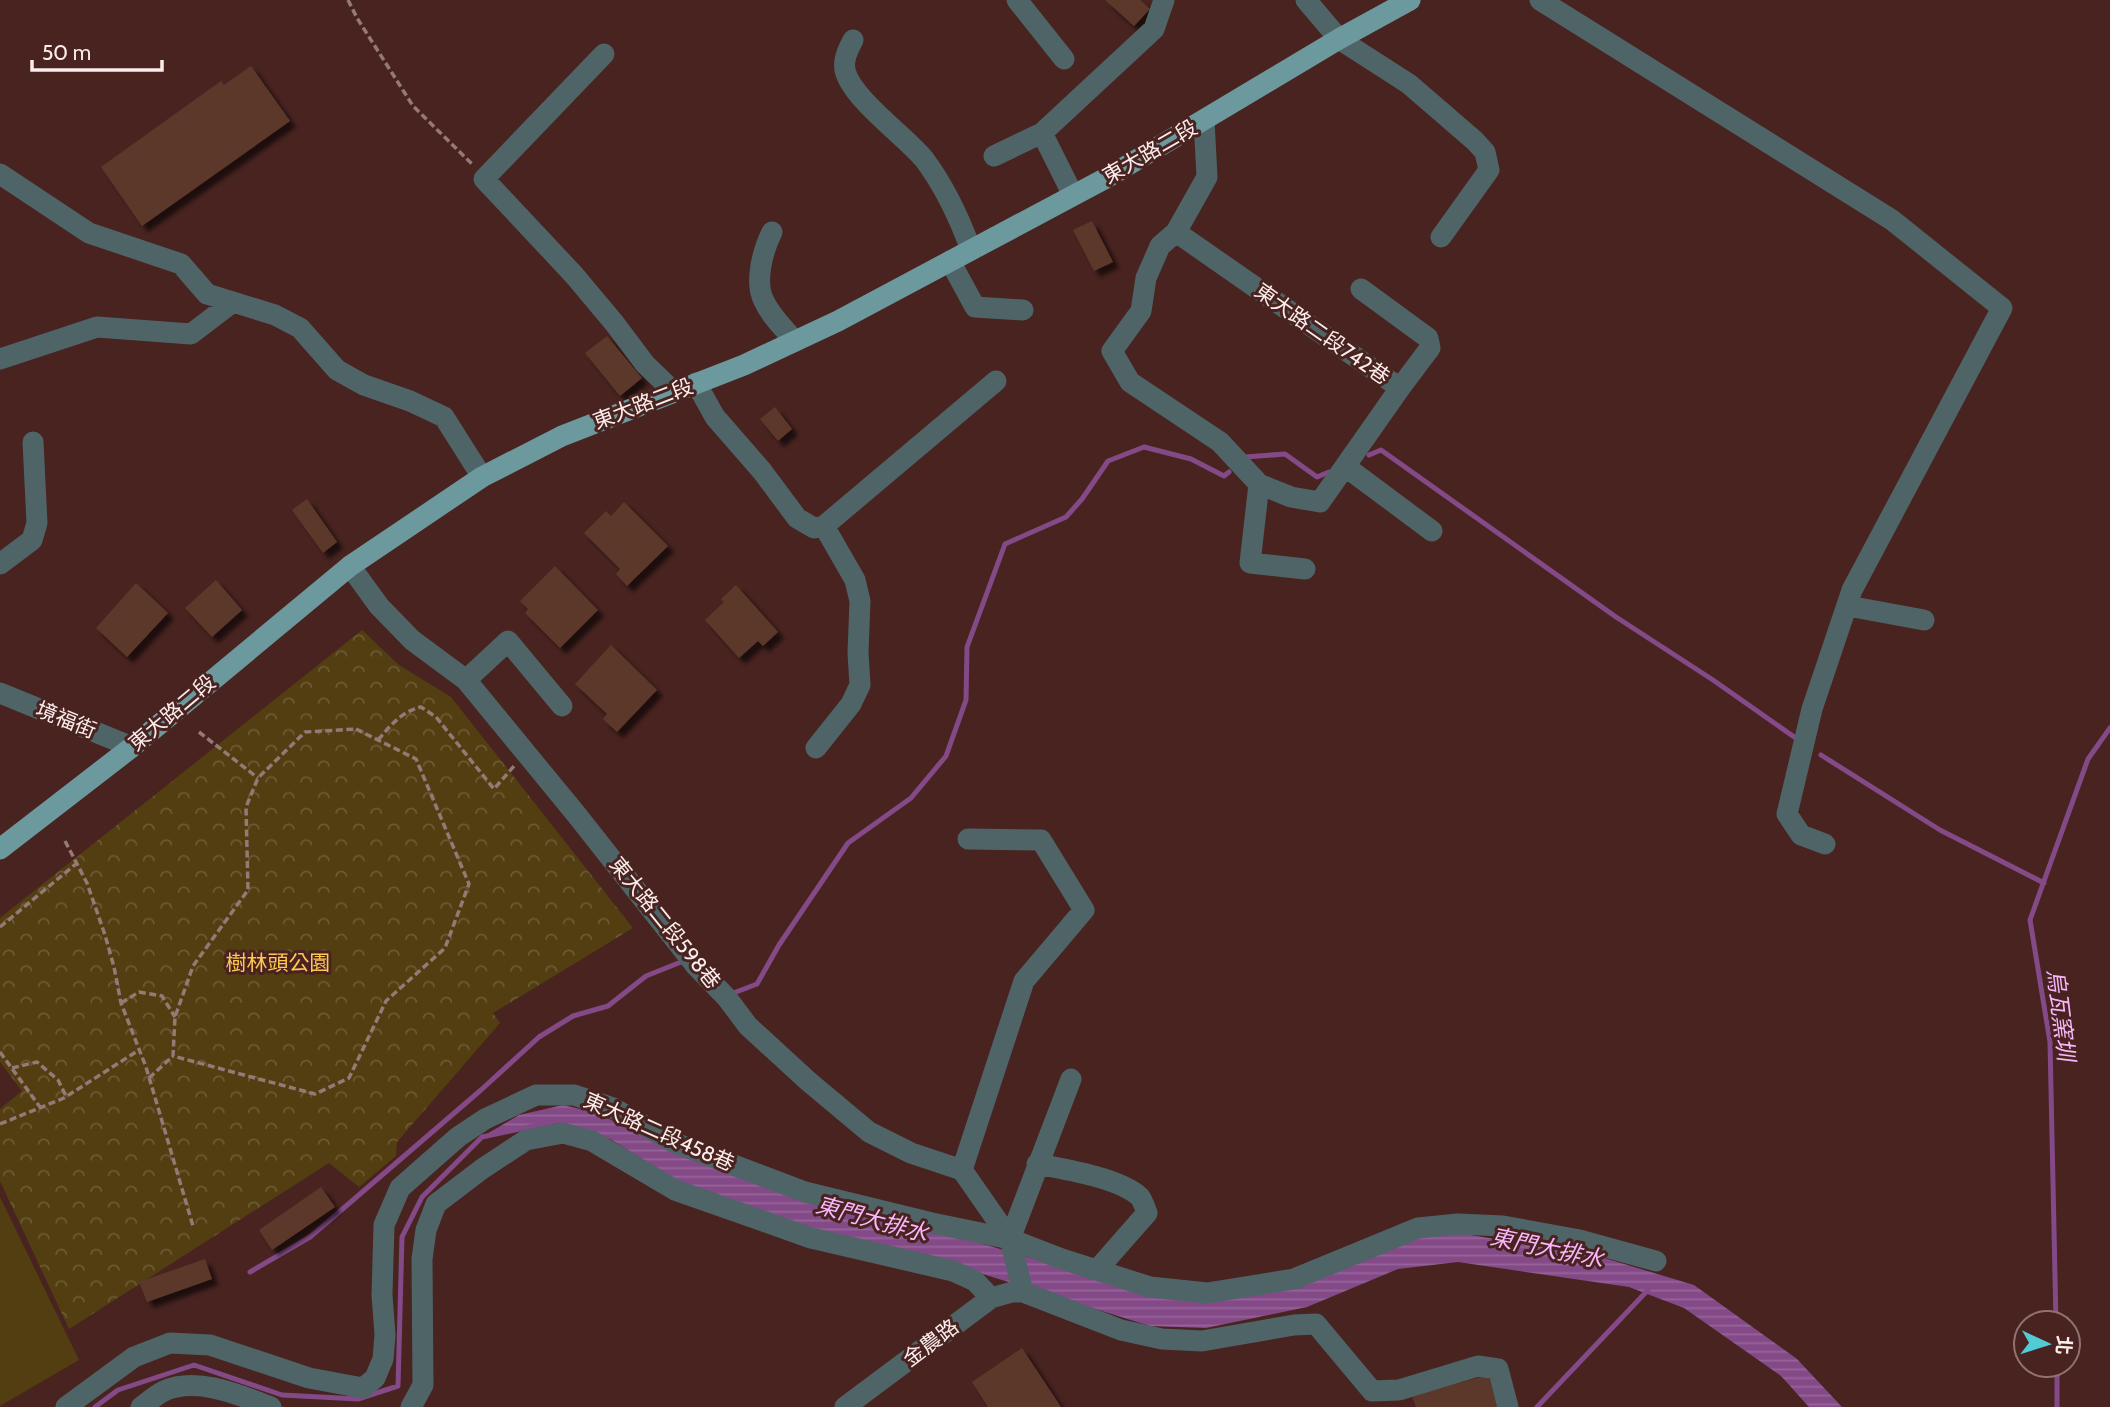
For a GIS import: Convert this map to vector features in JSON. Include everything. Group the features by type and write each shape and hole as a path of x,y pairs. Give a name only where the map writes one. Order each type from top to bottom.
{"main road":[{"name":"東大路二段","path":"0,849 132,747 350,566 482,477 562,436 696,383 838,321 1073,195 1410,0"}],"street":[{"path":"1017,0 1064,59"},
{"path":"994,156 1042,133 1154,29 1164,0"},
{"path":"1306,0 1339,39 1409,84 1485,152 1489,170 1441,237"},
{"path":"1540,0 1892,220 2001,308 1852,590 1812,709 1787,814 1801,835 1825,844"},
{"path":"853,40 845,57 845,71 850,82 867,103 924,159 958,212 971,250"},
{"path":"604,54 484,179 574,275 645,364 674,392"},
{"path":"1204,120 1207,177 1176,232 1160,246 1146,278 1141,311 1112,351 1130,382 1220,442 1259,484 1250,564 1305,569"},
{"path":"1042,133 1073,195"},
{"path":"0,174 89,233 181,264 207,294 275,315 300,328 337,370 355,380 444,417 482,477"},
{"path":"772,232 763,258 760,288 763,300 795,341"},
{"name":"東大路二段742巷","path":"1176,232 1400,388 1320,502 1291,497 1259,484"},
{"path":"950,261 975,307 1023,310"},
{"path":"1361,289 1428,338 1430,348 1400,388"},
{"path":"0,359 97,327 191,334 233,302"},
{"path":"696,383 715,417 762,471 797,518 814,528 824,526 996,381"},
{"path":"0,564 32,540 37,523 33,442"},
{"path":"1346,467 1433,531"},
{"path":"816,748 851,704 860,685 860,601 855,580 824,526"},
{"name":"東大路二段598巷","path":"350,566 379,606 412,640 466,680 696,966 727,998 748,1026 869,1132 911,1153 962,1170"},
{"path":"1848,606 1924,620"},
{"path":"466,680 508,641 562,706"},
{"name":"境福街","path":"0,693 132,747"},
{"path":"968,839 1041,841 1084,909 1024,981 962,1170 1010,1239 1023,1292 1121,1330 1162,1339 1202,1340 1316,1324 1372,1391 1399,1390 1478,1366 1487,1366 1498,1369 1508,1407"},
{"path":"1010,1239 1072,1079"},
{"name":"東大路二段458巷","path":"66,1407 134,1357 170,1343 209,1345 309,1378 363,1388 375,1378 383,1359 384,1225 400,1188 458,1137 485,1119 536,1095 574,1095 613,1108 675,1143 805,1192 1010,1239"},
{"path":"411,1407 422,1385 422,1259 426,1230 436,1204 526,1140 563,1133 592,1141 675,1190 811,1238 953,1271 975,1281 991,1298"},
{"path":"1037,1164 1080,1172 1125,1187 1141,1199 1147,1213 1097,1270"},
{"path":"1010,1239 1150,1287 1207,1293 1294,1279 1418,1228 1458,1224 1503,1226 1580,1240 1656,1261"},
{"name":"金農路","path":"848,1406 991,1298 1023,1292"},
{"path":"141,1407 165,1391 196,1385 244,1396 271,1407"}],"path":[{"path":"348,0 413,106 481,173"},
{"path":"378,740 392,722 407,710 421,707 436,717 494,789 526,753"},
{"path":"149,1078 173,1056 175,1017 192,966 248,890 246,807 258,778 305,732 356,729 416,760 469,884 445,948 386,1001 349,1078 315,1094 173,1056"},
{"path":"199,732 258,778"},
{"path":"65,841 87,883 114,967 121,1003 149,1078 193,1226"},
{"path":"0,927 77,863"},
{"path":"121,1003 139,992 162,996 175,1017"},
{"path":"0,1124 66,1096 139,1050"},
{"path":"0,1052 40,1107"},
{"path":"12,1068 37,1062 58,1080 66,1096"}],"green space":[{"name":"樹林頭公園","path":"362,630 399,665 451,697 633,928 493,1013 500,1023 397,1142 396,1156 359,1187 329,1163 69,1329 0,1181 0,1109 22,1091 0,1062 0,918"},
{"path":"0,1197 79,1360 0,1406"}],"water":[{"path":"563,1105 597,1113 668,1148 949,1234 1031,1258 1209,1301 1414,1235 1453,1232 1601,1257 1694,1285 1797,1359 1842,1407 1809,1407 1781,1376 1684,1308 1629,1287 1458,1262 1398,1269 1307,1307 1206,1328 1150,1326 941,1261 789,1224 678,1181 610,1139 555,1122 482,1137 519,1115"}],"building":[{"path":"1105,0 1140,0 1150,9 1134,26"},
{"path":"251,66 290,121 142,226 101,167 221,81 224,85"},
{"path":"1092,221 1113,262 1094,271 1073,230"},
{"path":"607,336 642,378 620,396 585,353"},
{"path":"775,407 792,429 778,441 760,419"},
{"path":"307,499 337,542 323,553 292,510"},
{"path":"624,502 668,546 627,586 616,574 620,569 584,533 606,511 611,516"},
{"path":"555,566 598,610 560,648 525,613 528,609 520,601"},
{"path":"216,580 242,610 212,637 185,608"},
{"path":"136,583 168,613 127,657 96,628"},
{"path":"736,585 778,632 763,646 758,641 739,658 705,620 724,602 721,599"},
{"path":"611,645 657,690 617,732 603,719 607,714 575,684"},
{"path":"321,1187 335,1207 272,1250 259,1230"},
{"path":"205,1259 212,1279 147,1302 139,1282"},
{"path":"1022,1348 1061,1407 988,1407 972,1382"},
{"path":"1488,1375 1498,1407 1416,1407 1412,1396"}],"waterway":[{"path":"736,992 757,984 779,945 848,843 911,798 946,756 966,700 967,647 1005,544 1066,517 1108,461 1144,447 1191,459 1224,476 1229,472"},
{"path":"1369,455 1381,450 1616,617 1797,739"},
{"path":"1245,457 1285,454 1317,477 1329,472"},
{"name":"烏瓦窯圳","path":"2056,1309 2050,1042 2030,920 2088,759 2110,728"},
{"path":"1821,755 1940,830 2044,883"},
{"path":"250,1272 310,1237 539,1037 573,1016 608,1006 646,976 681,962"},
{"name":"東門大排水","path":"95,1407 118,1390 194,1365 282,1395 358,1399 398,1386 402,1237 422,1197 482,1137 562,1120"},
{"path":"1537,1407 1648,1290"},
{"name":"烏瓦窯圳","path":"2057,1379 2057,1407"}]}
